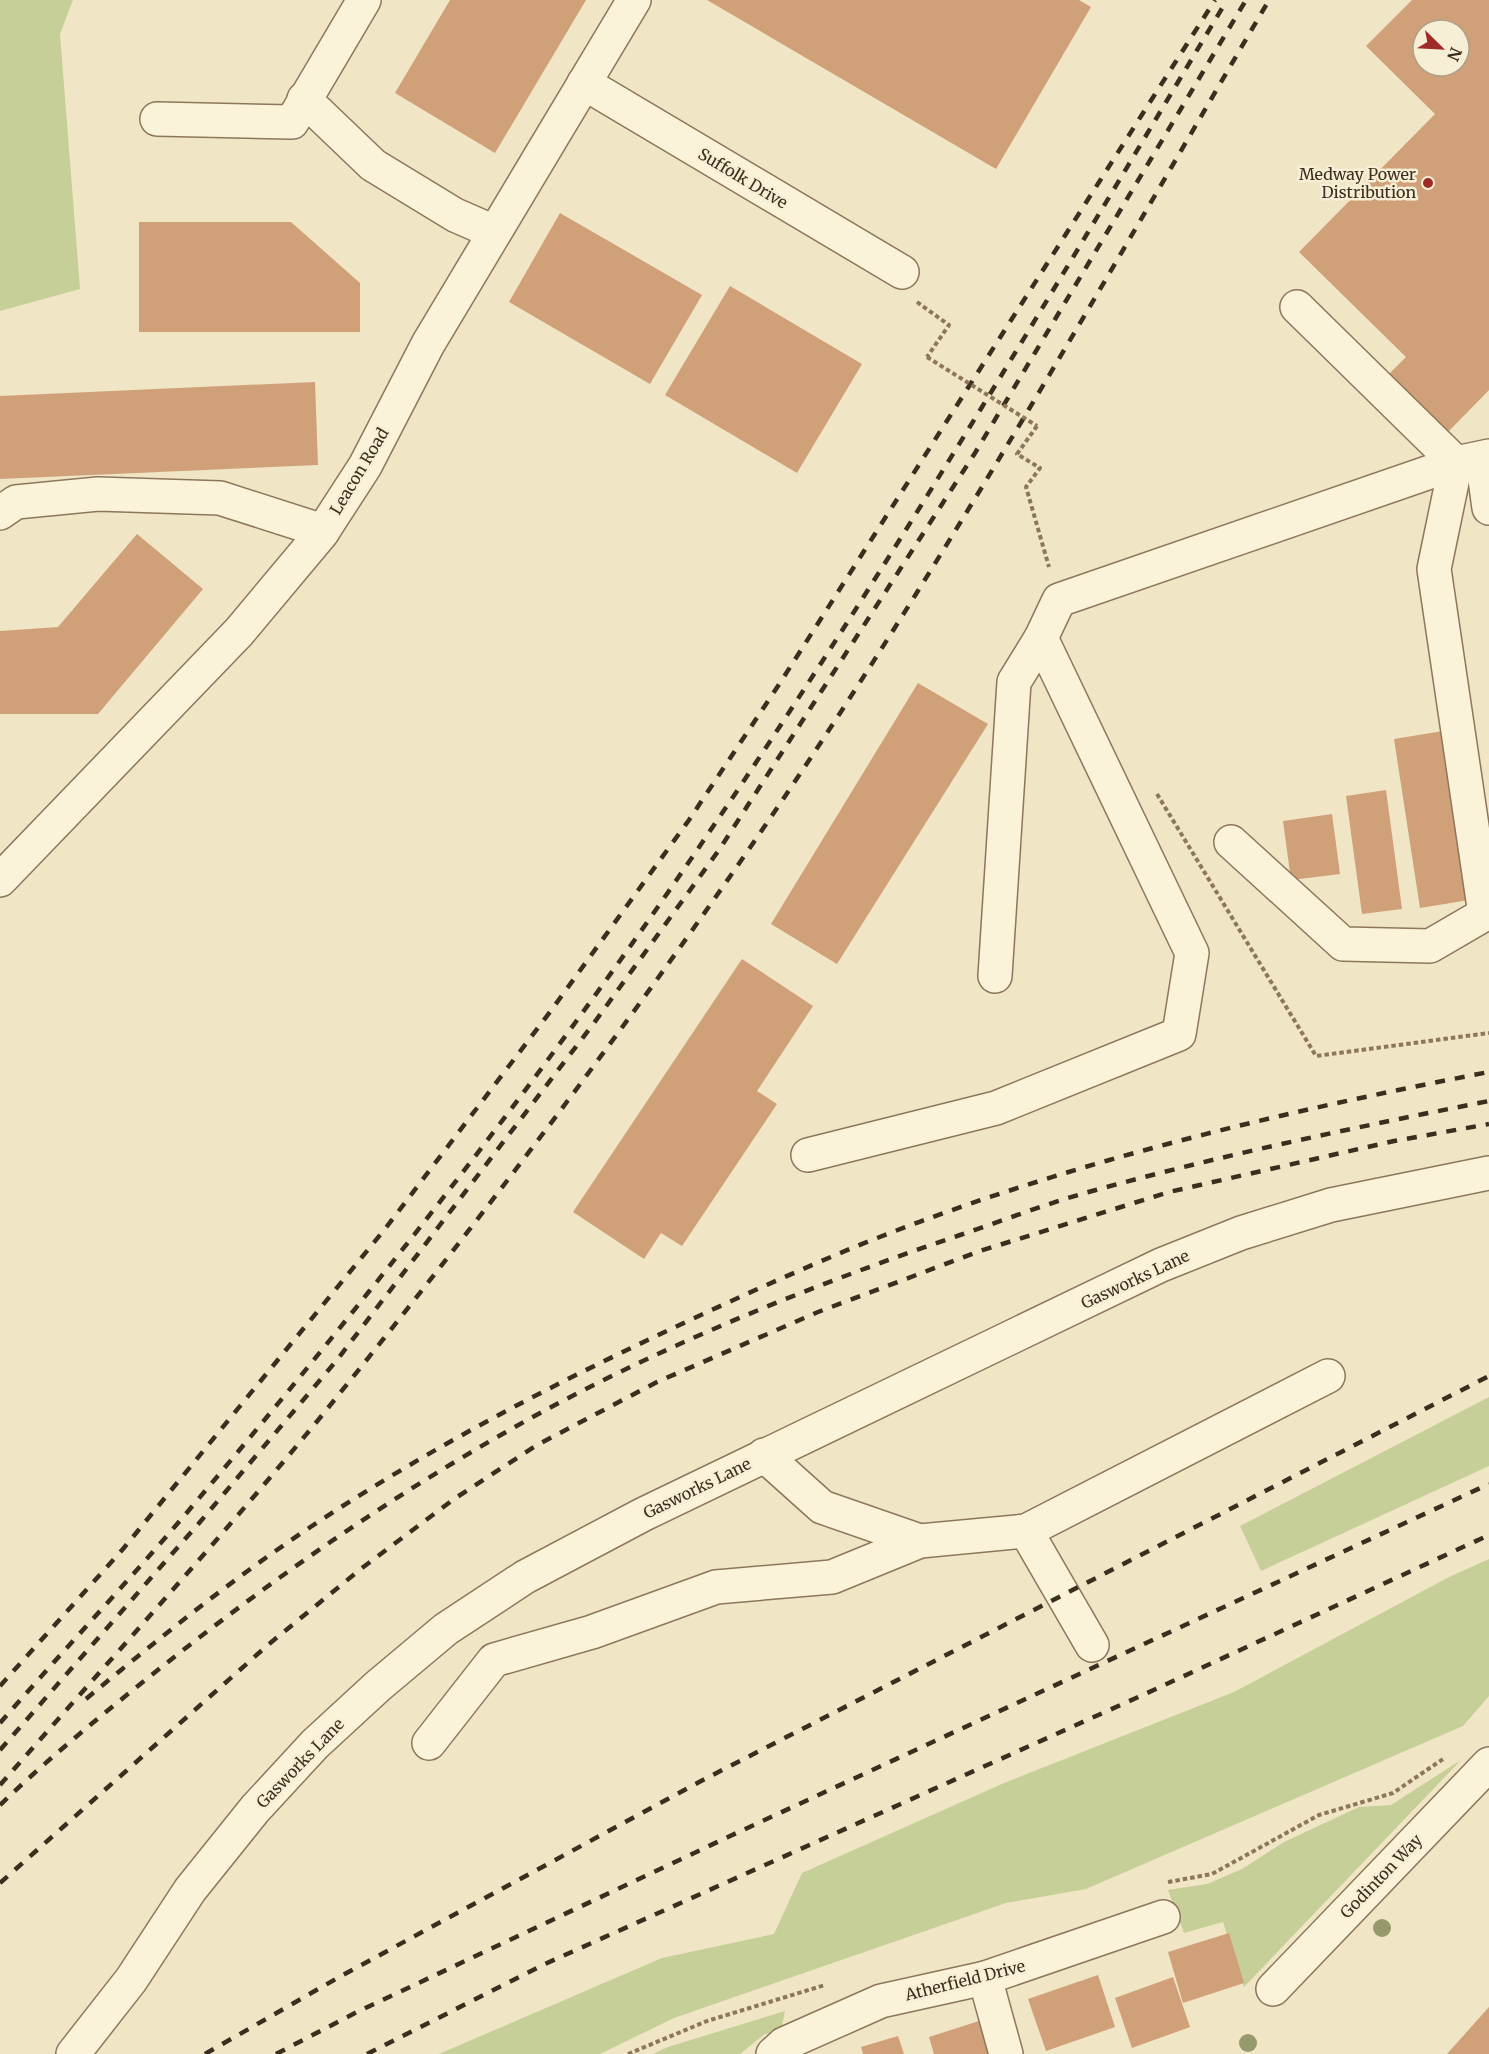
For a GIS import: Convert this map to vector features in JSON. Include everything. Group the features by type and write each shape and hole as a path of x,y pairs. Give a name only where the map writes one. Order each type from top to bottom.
{"street":[{"path":"157,119 292,122 364,0"},
{"name":"Leacon Road","path":"0,880 239,632 323,531 365,466 428,344 634,0"},
{"name":"Suffolk Drive","path":"584,83 906,284"},
{"path":"304,99 372,165 455,215 494,232"},
{"path":"1297,307 1476,459 1489,508"},
{"path":"995,976 1014,682 1041,638 1059,600 1476,459"},
{"path":"1231,842 1344,944 1430,946 1485,914 1434,569 1476,459"},
{"path":"0,513 15,502 98,494 220,498 323,531"},
{"path":"808,1155 996,1108 1179,1034 1192,953 1041,638"},
{"name":"Gasworks Lane","path":"73,2054 131,1980 190,1890 255,1809 315,1744 378,1686 446,1629 525,1577 644,1514 764,1455 1161,1265 1241,1233 1331,1205 1489,1173"},
{"path":"429,1743 494,1660 592,1632 716,1587 832,1577 920,1541 1026,1531 1328,1376"},
{"path":"764,1455 822,1507 920,1541"},
{"path":"1026,1531 1092,1646"},
{"name":"Godinton Way","path":"1273,1989 1489,1764"},
{"name":"Atherfield Drive","path":"773,2054 784,2044 881,2001 985,1978 1163,1917"},
{"path":"985,1978 1006,2054"}],"path":[{"path":"906,284 949,325 927,357 1037,426 1017,454 1040,468 1026,487 1059,600"},
{"path":"1151,785 1316,1056 1489,1033"},
{"path":"1160,1884 1212,1874 1319,1815 1393,1792 1445,1757"},
{"path":"628,2054 707,2021 832,1983"}],"green space":[{"path":"0,0 73,0 60,34 80,289 0,311"},
{"path":"1489,1397 1489,1466 1261,1571 1240,1526"},
{"path":"1489,1559 1489,1696 1463,1726 1086,1889 1006,1903 674,2018 600,2054 439,2054 662,1958 774,1934 802,1873 1004,1783 1234,1692 1449,1577"},
{"path":"1461,1760 1244,1987 1223,1922 1184,1933 1168,1890 1207,1884 1242,1869 1284,1842 1359,1807 1391,1805"},
{"path":"785,2011 781,2031 765,2034 740,2054 653,2054 668,2047"}],"building":[{"path":"450,0 586,0 495,153 395,93"},
{"path":"707,0 1079,0 1091,7 996,169"},
{"name":"Medway Power Distribution","path":"1412,0 1489,0 1489,390 1447,433 1388,375 1406,357 1299,252 1435,114 1366,46"},
{"path":"560,213 702,295 650,384 509,302"},
{"path":"139,222 291,222 360,283 360,332 139,332"},
{"path":"730,286 862,364 797,473 665,395"},
{"path":"315,382 318,465 0,479 0,396"},
{"path":"137,534 203,589 98,714 0,714 0,631 58,627"},
{"path":"918,683 988,724 837,964 771,924"},
{"path":"1443,731 1469,900 1420,908 1394,739"},
{"path":"1386,790 1402,909 1362,914 1346,796"},
{"path":"1332,814 1340,874 1291,880 1283,821"},
{"path":"742,959 813,1006 757,1091 777,1104 682,1246 661,1233 644,1259 573,1212"},
{"path":"1229,1933 1244,1983 1183,2003 1168,1952"},
{"path":"1098,1975 1115,2027 1046,2051 1028,1999"},
{"path":"1173,1977 1190,2027 1132,2048 1115,1998"},
{"path":"1489,2007 1489,2054 1447,2054"},
{"path":"979,2021 990,2054 934,2054 929,2037"},
{"path":"898,2036 904,2054 863,2054 861,2047"}],"railway":[{"path":"0,1686 123,1549 385,1229 550,1012 689,820 780,683 1215,0"},
{"path":"0,1723 139,1568 307,1369 427,1219 600,989 731,800 878,575 1227,0"},
{"path":"0,1750 200,1522 337,1360 594,1023 719,850 975,453 1246,0"},
{"path":"0,1785 201,1558 319,1419 534,1146 688,936 809,760 946,546 1077,329 1269,0"},
{"path":"86,1699 251,1568 387,1479 466,1433 588,1369 771,1283 857,1246 934,1217 1090,1166 1249,1123 1489,1072"},
{"path":"0,1805 63,1748 173,1658 251,1598 373,1513 456,1461 554,1405 667,1350 841,1277 1079,1195 1243,1153 1489,1101"},
{"path":"0,1883 269,1644 362,1568 454,1499 537,1445 657,1382 818,1312 980,1251 1169,1192 1394,1141 1489,1124"},
{"path":"205,2054 341,1976 701,1781 1489,1376"},
{"path":"276,2054 357,2012 728,1837 1489,1484"},
{"path":"367,2054 545,1964 1145,1694 1489,1535"}],"place":[{"name":"Medway Power Distribution","path":"1428,183"}]}
